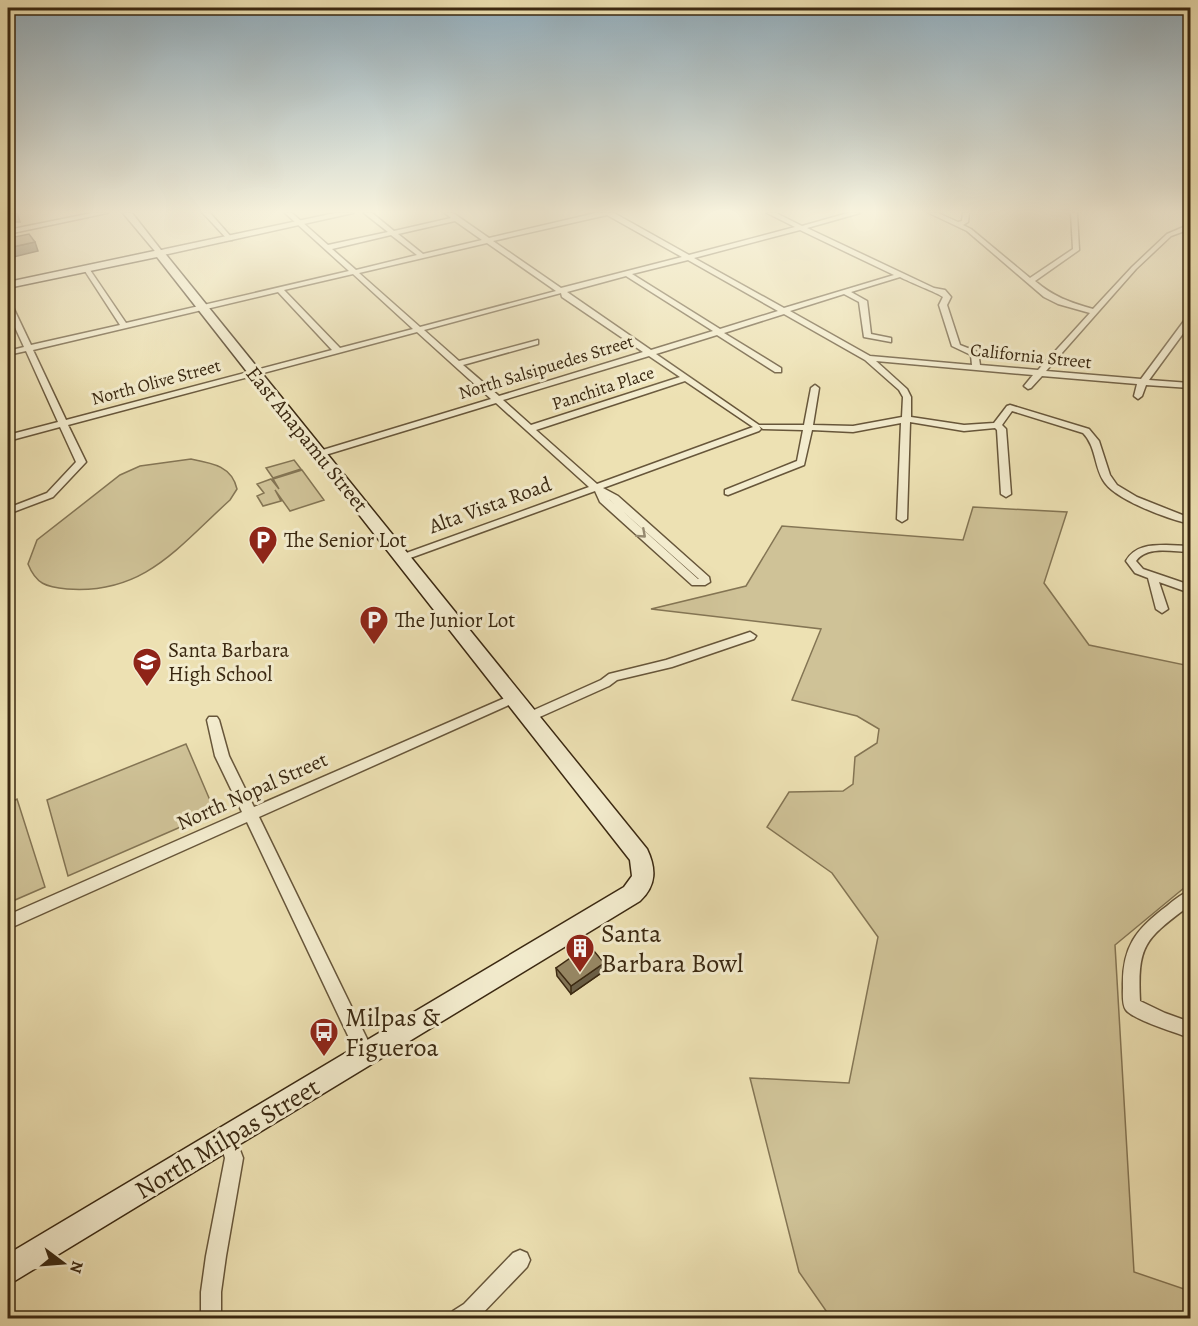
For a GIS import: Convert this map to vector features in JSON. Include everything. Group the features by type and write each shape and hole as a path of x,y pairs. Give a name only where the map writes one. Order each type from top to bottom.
{"main road":[{"path":"8,285 54,275"},
{"name":"East Anapamu Street","path":"176,275 639,855 644,871 643,882 632,894"},
{"name":"North Milpas Street","path":"8,1270 632,894"}],"street":[{"path":"91,275 124,325"},
{"path":"8,353 340,275"},
{"path":"356,275 597,489 614,498 705,579 705,582 696,583 604,500 597,489"},
{"path":"537,275 758,427"},
{"name":"North Olive Street","path":"8,438 624,275"},
{"path":"628,275 778,370"},
{"path":"718,275 868,358 903,389 907,397 902,519"},
{"path":"900,275 942,292 947,297 943,305 956,346 975,354 976,368"},
{"name":"North Salsipuedes Street","path":"318,454 900,275"},
{"path":"1022,275 1055,300 1096,312"},
{"path":"1030,281 1039,275"},
{"path":"1028,386 1128,275"},
{"path":"279,289 338,351"},
{"path":"845,292 863,301 867,334 888,340"},
{"path":"8,305 81,462 50,495 8,511"},
{"path":"1138,396 1142,382 1191,319"},
{"path":"456,364 535,342"},
{"name":"California Street","path":"868,358 1038,375 1191,386"},
{"name":"Panchita Place","path":"529,429 686,378"},
{"path":"728,492 798,465 804,457 815,388"},
{"path":"1006,494 1001,429 997,425 1010,408 1086,430 1091,435 1108,481 1113,487 1127,496 1191,521"},
{"name":"Alta Vista Road","path":"402,558 597,489 758,427 809,426 853,429 906,419 964,428 997,425"},
{"path":"1191,549 1153,549 1133,556 1131,561 1135,568 1153,577 1191,589"},
{"path":"1153,577 1162,609"},
{"path":"529,717 605,683 613,676 668,664 750,636"},
{"name":"North Nopal Street","path":"8,922 514,698"},
{"path":"213,720 222,756 366,1055"},
{"path":"1191,897 1157,920 1143,934 1133,957 1131,987 1132,1005 1161,1020 1191,1030"},
{"path":"212,1318 211,1292 234,1158 227,1137"},
{"path":"460,1318 471,1311 520,1260"}],"shaded area":[{"path":"191,459 213,464 226,470 231,475 237,489 230,500 158,564 139,576 118,584 94,589 53,587 38,580 31,571 28,564 37,540 120,475 140,466"},
{"path":"294,460 301,469 273,478 266,468"},
{"path":"302,470 324,500 290,511 275,490 281,501 263,506 257,496 264,493 257,484 271,479 279,489 273,479"},
{"path":"973,507 1067,512 1044,583 1089,645 1190,666 1190,883 1115,945 1134,1272 1190,1291 1190,1318 831,1318 799,1272 750,1078 849,1083 878,937 832,873 767,827 789,792 843,791 853,784 855,757 877,743 879,729 857,716 792,700 821,629 651,609 746,586 782,526 963,540"},
{"path":"186,744 215,812 68,876 47,800"},
{"path":"17,799 45,887 8,903 8,804"}],"building":[{"name":"Santa Barbara Bowl","path":"589,945 604,963 571,986 556,968"}],"place":[{"name":"The Senior Lot","path":"263,566"},
{"name":"The Junior Lot","path":"374,646"},
{"name":"Santa Barbara High School","path":"147,688"},
{"name":"Santa Barbara Bowl","path":"580,974"},
{"name":"Milpas & Figueroa","path":"324,1058"}]}
